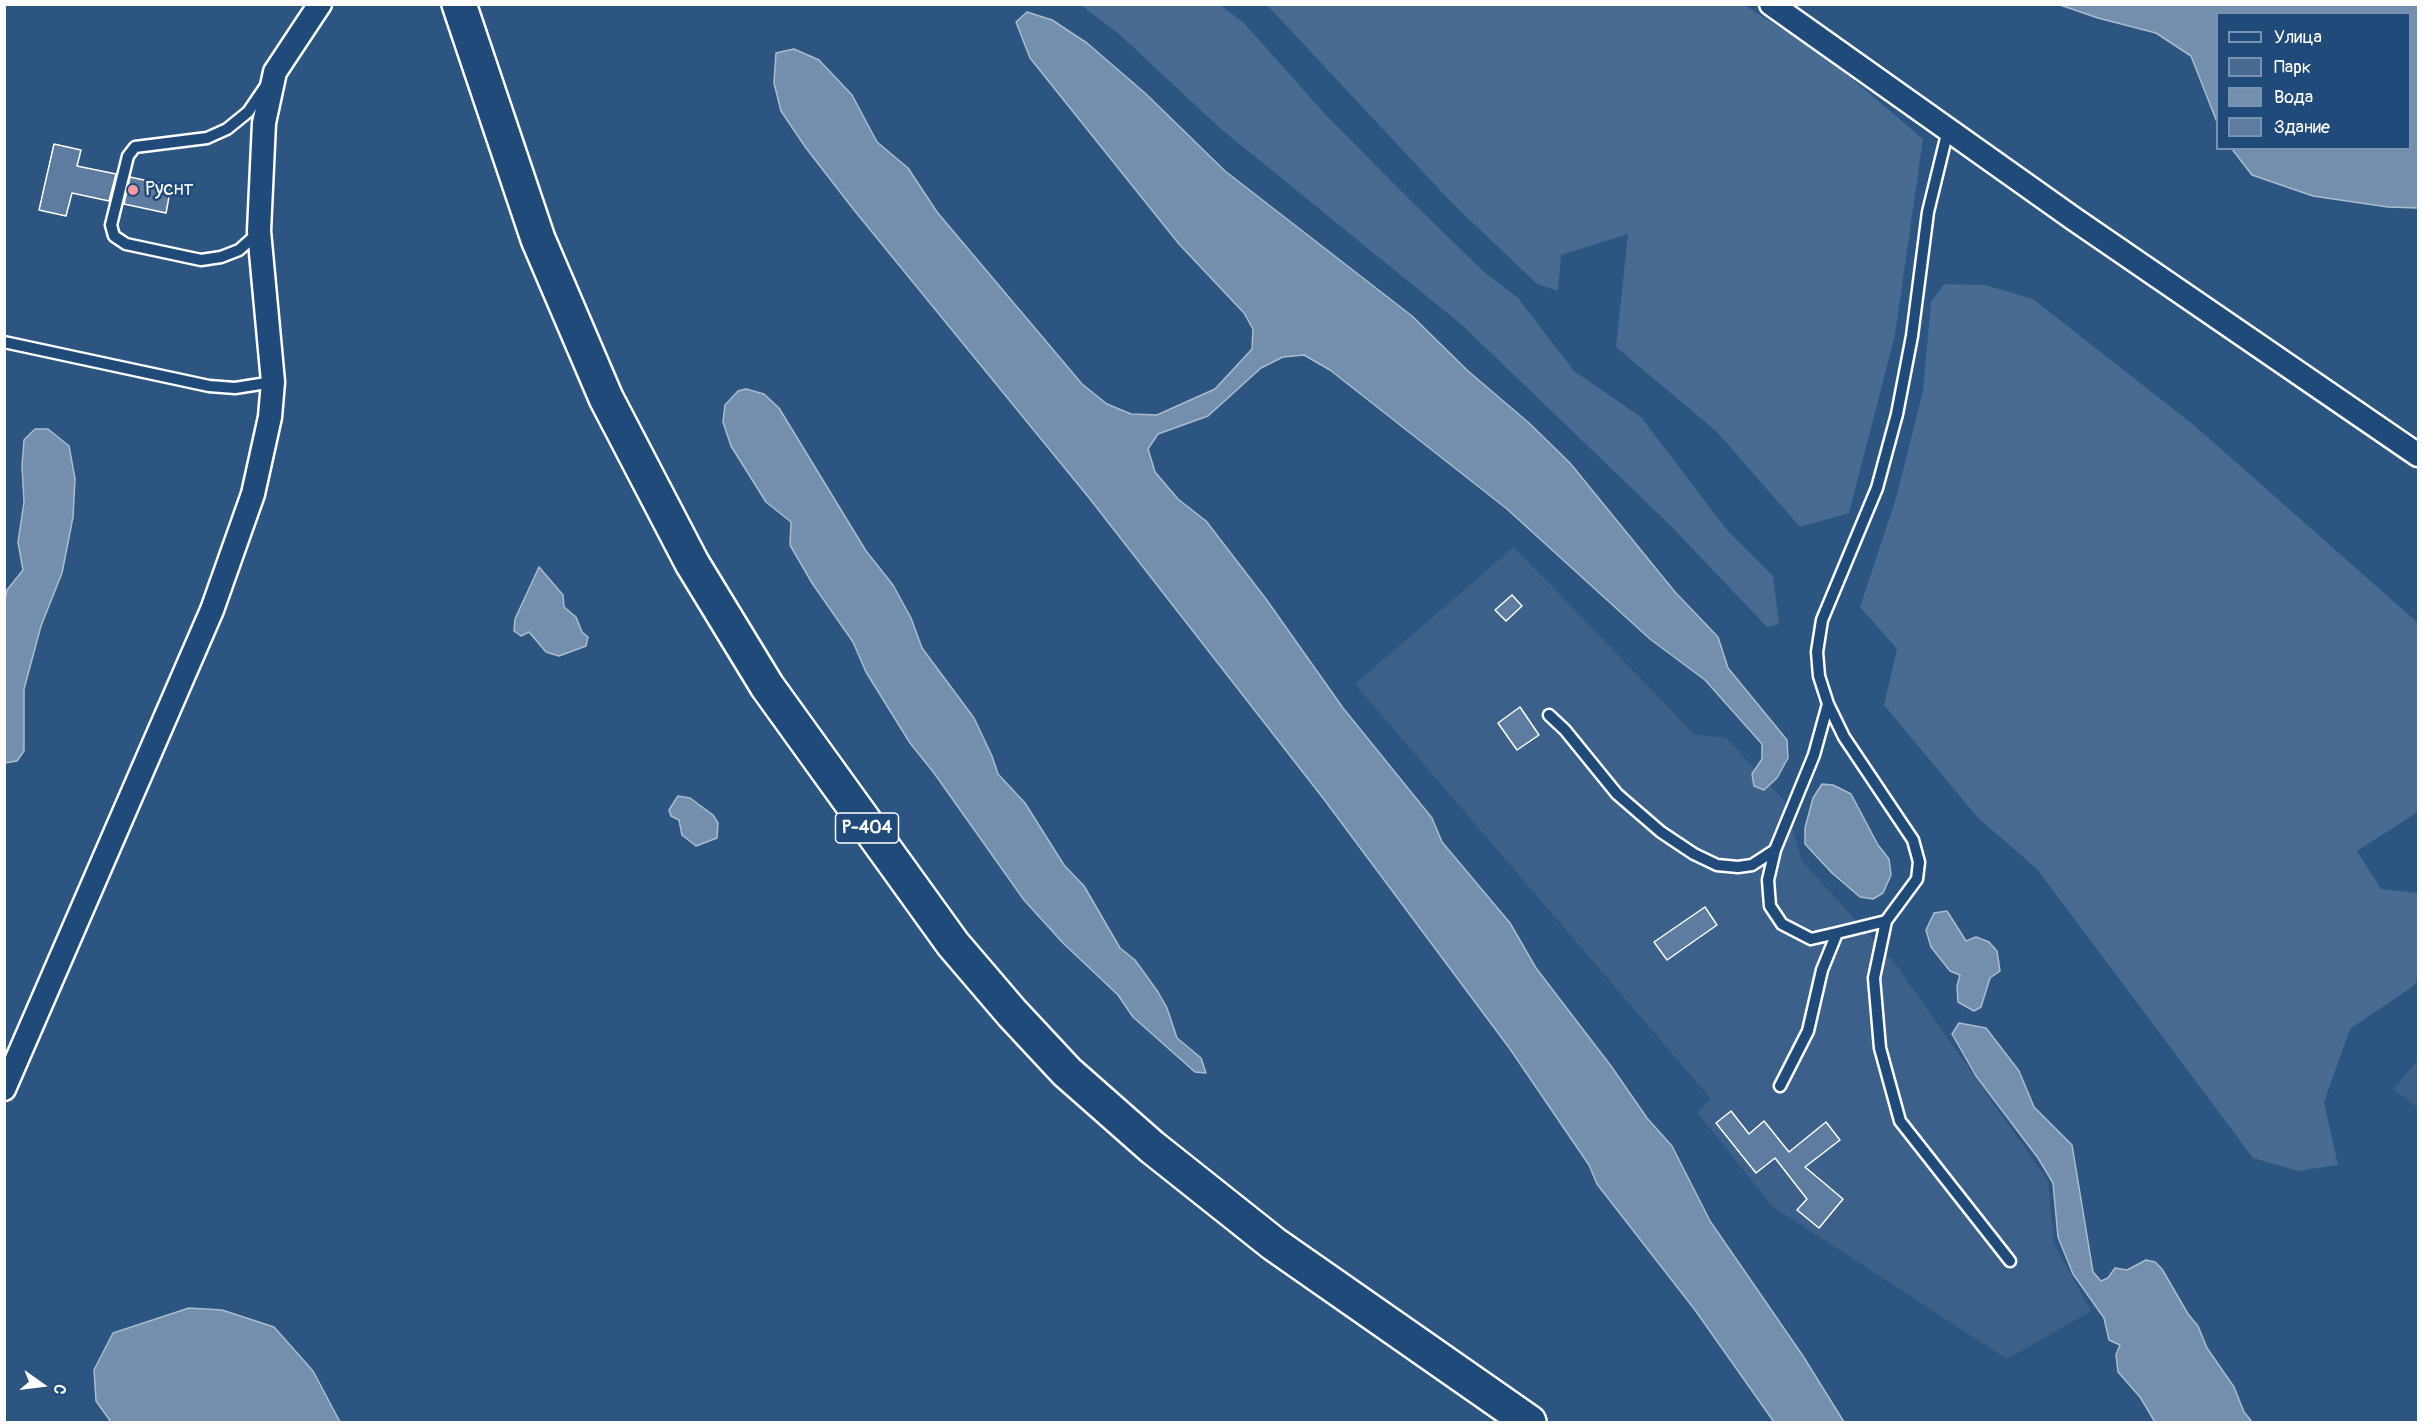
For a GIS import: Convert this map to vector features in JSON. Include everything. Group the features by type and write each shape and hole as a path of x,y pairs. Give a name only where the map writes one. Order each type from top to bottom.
{"highway":[{"name":"Р-404","path":"463,14 543,250 606,398 692,563 767,686 953,944 1011,1013 1067,1072 1152,1147 1274,1244 1529,1422"}],"street":[{"path":"438,4 463,14"},
{"path":"1772,4 2418,455"},
{"path":"4,1089 207,621 235,549 263,451 273,382 260,231 264,123 275,72 322,7"}],"lane":[{"path":"260,231 239,250 221,257 201,260 126,244 114,236 111,225 128,156 135,147 207,138 227,129 248,112 275,72"},
{"path":"1949,129 1928,212 1912,336 1897,414 1876,488 1822,620 1817,652 1819,676 1828,704 1844,736 1913,840 1919,862 1917,879 1886,921 1874,978 1880,1048 1900,1121 2010,1261"},
{"path":"4,342 209,386 235,388 273,382"},
{"path":"1828,704 1814,755 1775,850 1768,880 1770,906 1782,924 1811,939 1886,921"},
{"path":"1549,715 1565,730 1617,794 1661,832 1694,854 1717,865 1738,867 1752,865 1775,850"},
{"path":"1780,1086 1808,1031 1822,970 1837,933"}],"shaded area":[{"path":"1514,547 1694,734 1726,738 1784,800 1802,861 1897,966 2048,1181 2054,1244 2091,1311 2007,1359 1772,1206 1697,1112 1711,1099 1355,684"},
{"path":"2418,1060 2418,1108 2393,1089"}],"green space":[{"path":"1081,5 1220,5 1243,22 1324,113 1406,196 1483,271 1518,298 1574,371 1641,417 1727,530 1773,576 1779,624 1767,627 1671,526 1462,325 1221,129 1119,34"},
{"path":"1267,5 1744,5 1824,55 1923,139 1895,335 1849,513 1800,527 1717,432 1616,347 1628,234 1561,255 1558,291 1537,284 1452,203"},
{"path":"1944,284 1985,285 2033,299 2195,426 2418,623 2418,812 2357,851 2381,889 2418,893 2418,980 2412,987 2350,1029 2324,1102 2338,1165 2298,1171 2253,1158 2037,869 1978,818 1884,705 1897,649 1860,607 1896,498 1923,391 1931,302"}],"water":[{"path":"2060,5 2418,5 2418,208 2388,207 2313,196 2252,175 2233,150 2411,150 2411,12 2216,12 2216,119 2191,56 2156,33 2098,18"},
{"path":"1027,12 1052,20 1087,43 1146,94 1225,171 1412,316 1468,371 1529,423 1570,463 1675,592 1718,637 1728,668 1787,740 1788,758 1777,778 1764,790 1754,786 1752,774 1762,759 1762,744 1705,680 1650,639 1507,509 1330,370 1304,355 1283,357 1261,368 1208,416 1158,434 1148,449 1155,472 1178,499 1206,521 1266,599 1343,708 1432,818 1442,842 1510,923 1536,968 1611,1066 1647,1118 1672,1146 1710,1221 1803,1356 1844,1422 1774,1422 1695,1310 1597,1184 1589,1165 1510,1049 1323,798 1090,499 854,210 806,148 781,111 774,83 776,53 794,49 819,60 852,95 877,142 908,168 937,212 1082,384 1107,404 1131,414 1157,415 1215,389 1252,349 1253,329 1244,313 1179,244 1030,58 1016,22"},
{"path":"746,389 764,394 779,408 866,551 893,585 911,618 922,648 974,718 998,774 1025,803 1064,865 1084,886 1120,948 1135,960 1158,992 1167,1008 1177,1038 1201,1058 1206,1073 1195,1072 1133,1017 1118,995 1063,943 1024,900 910,743 866,672 853,642 812,583 790,545 791,522 766,502 731,446 723,422 725,405 738,391"},
{"path":"35,429 48,429 69,446 75,479 73,517 62,573 41,626 24,689 24,751 17,761 5,763 5,599 7,590 23,570 18,542 24,502 22,466 24,440"},
{"path":"539,567 563,595 564,607 576,617 582,632 588,637 586,646 559,656 546,652 529,632 521,636 514,631 515,619"},
{"path":"1822,784 1833,785 1851,794 1878,845 1889,859 1891,875 1883,893 1873,899 1860,897 1832,873 1805,844 1805,828 1813,798"},
{"path":"678,796 690,798 713,815 718,823 717,838 696,846 682,835 679,820 671,816 669,810"},
{"path":"1947,911 1966,941 1976,937 1989,942 1997,951 2000,971 1990,978 1981,1007 1974,1011 1958,1002 1957,986 1960,975 1950,971 1931,947 1926,930 1934,913"},
{"path":"1959,1023 1986,1028 2019,1071 2034,1107 2072,1145 2093,1272 2101,1281 2108,1278 2115,1268 2127,1270 2146,1260 2155,1262 2162,1269 2188,1314 2198,1326 2207,1348 2234,1387 2244,1412 2252,1422 2155,1422 2140,1397 2118,1372 2116,1355 2120,1345 2109,1340 2104,1318 2073,1274 2058,1237 2053,1183 2038,1158 1976,1076 1952,1034"},
{"path":"189,1308 222,1310 274,1327 313,1371 340,1422 111,1422 96,1401 94,1370 113,1333"}],"building":[{"path":"54,144 81,150 77,166 116,174 109,201 72,193 66,216 39,210"},
{"path":"130,177 171,186 166,213 124,204"},
{"path":"1512,595 1522,606 1506,621 1495,610"},
{"path":"1520,707 1539,735 1517,750 1498,723"},
{"path":"1705,907 1717,925 1667,960 1654,942"},
{"path":"1731,1111 1749,1134 1764,1121 1789,1152 1826,1122 1840,1140 1805,1167 1843,1199 1819,1228 1797,1210 1807,1199 1775,1158 1756,1173 1716,1123"}],"place":[{"name":"Руснт","path":"133,190"}]}
